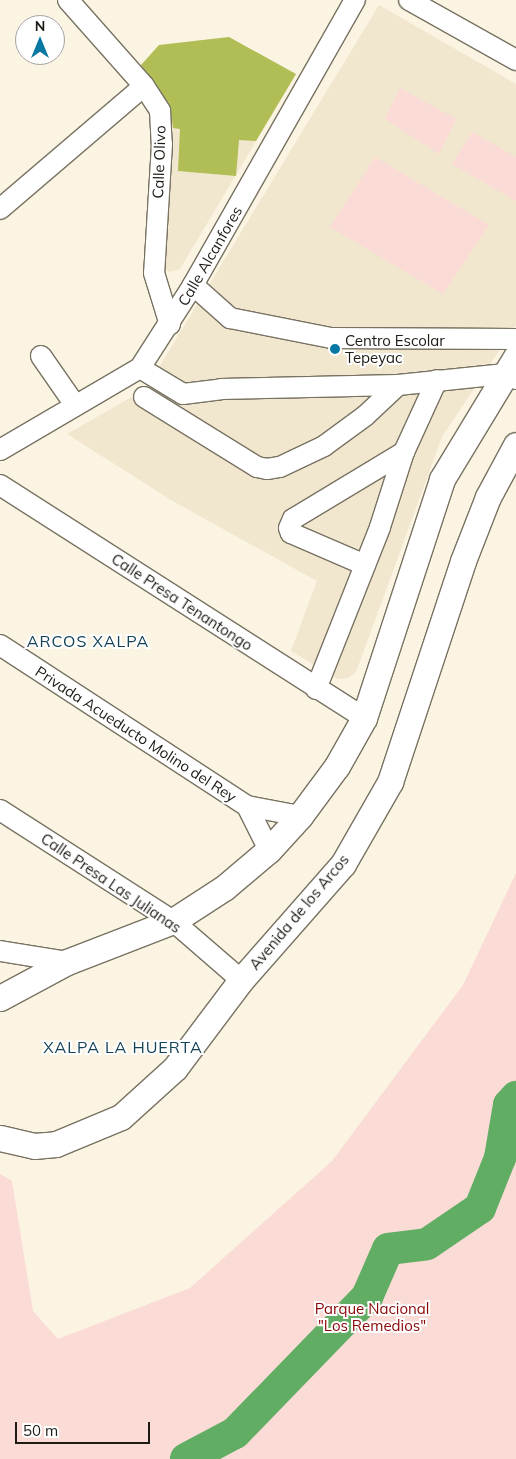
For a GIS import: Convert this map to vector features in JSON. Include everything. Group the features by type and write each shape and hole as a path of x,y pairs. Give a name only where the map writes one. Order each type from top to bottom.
{"main road":[{"path":"0,998 67,962 173,921 224,888 268,850 300,816 337,766 364,718 442,479 512,370"},
{"name":"Avenida de los Arcos","path":"0,1138 34,1146 56,1144 121,1117 175,1068 241,980 342,864 390,782 463,562 488,497 516,445"}],"street":[{"name":"Calle Olivo","path":"68,0 144,86 160,111 162,144 154,273 170,325"},
{"name":"Calle Alcanfores","path":"0,450 140,368 170,325 355,0"},
{"path":"409,0 516,60"},
{"path":"0,209 144,86"},
{"path":"193,285 230,318 331,338 516,339"},
{"path":"41,356 75,406"},
{"path":"140,368 183,394 221,389 398,385 512,370"},
{"path":"316,689 365,565 404,452 437,380"},
{"path":"144,397 170,411 257,467 267,470 280,467 324,446 364,416 398,385"},
{"path":"170,411 183,394"},
{"path":"365,565 291,534 289,528 292,519 404,452"},
{"name":"Calle Presa Tenantongo","path":"0,485 364,718"},
{"name":"Privada Acueducto Molino del Rey","path":"0,645 247,806 300,816"},
{"name":"Privada Acueducto Molino del Rey","path":"247,806 268,850"},
{"name":"Calle Presa Las Julianas","path":"0,810 173,921 241,980"},
{"path":"0,951 67,962"}],"shaded area":[{"name":"Centro Escolar Tepeyac","path":"379,5 516,84 516,325 442,437 356,672 348,678 338,679 291,651 317,581 171,500 67,434 137,394 165,395 170,391 155,374"},
{"path":"229,37 296,74 180,269 169,272 164,267 169,170 140,67 159,45"}],"green space":[{"path":"400,88 456,119 439,154 385,119"},
{"path":"472,132 516,157 516,201 452,164"},
{"path":"375,157 489,225 443,294 330,227"},
{"name":"Parque Nacional \"Los Remedios\"","path":"516,873 516,1459 0,1459 0,1174 12,1181 33,1311 58,1339 190,1288 332,1161 463,985"}],"building":[{"path":"229,37 296,74 256,141 239,140 236,176 178,171 180,129 173,128 170,105 141,65 159,45"}],"waterway":[{"path":"186,1459 235,1433 367,1297 388,1249 427,1244 480,1208 500,1158 509,1105 516,1097"}],"place":[{"name":"Centro Escolar Tepeyac","path":"335,349"}],"district":[{"name":"ARCOS XALPA","path":"88,641"},
{"name":"XALPA LA HUERTA","path":"123,1047"}]}
